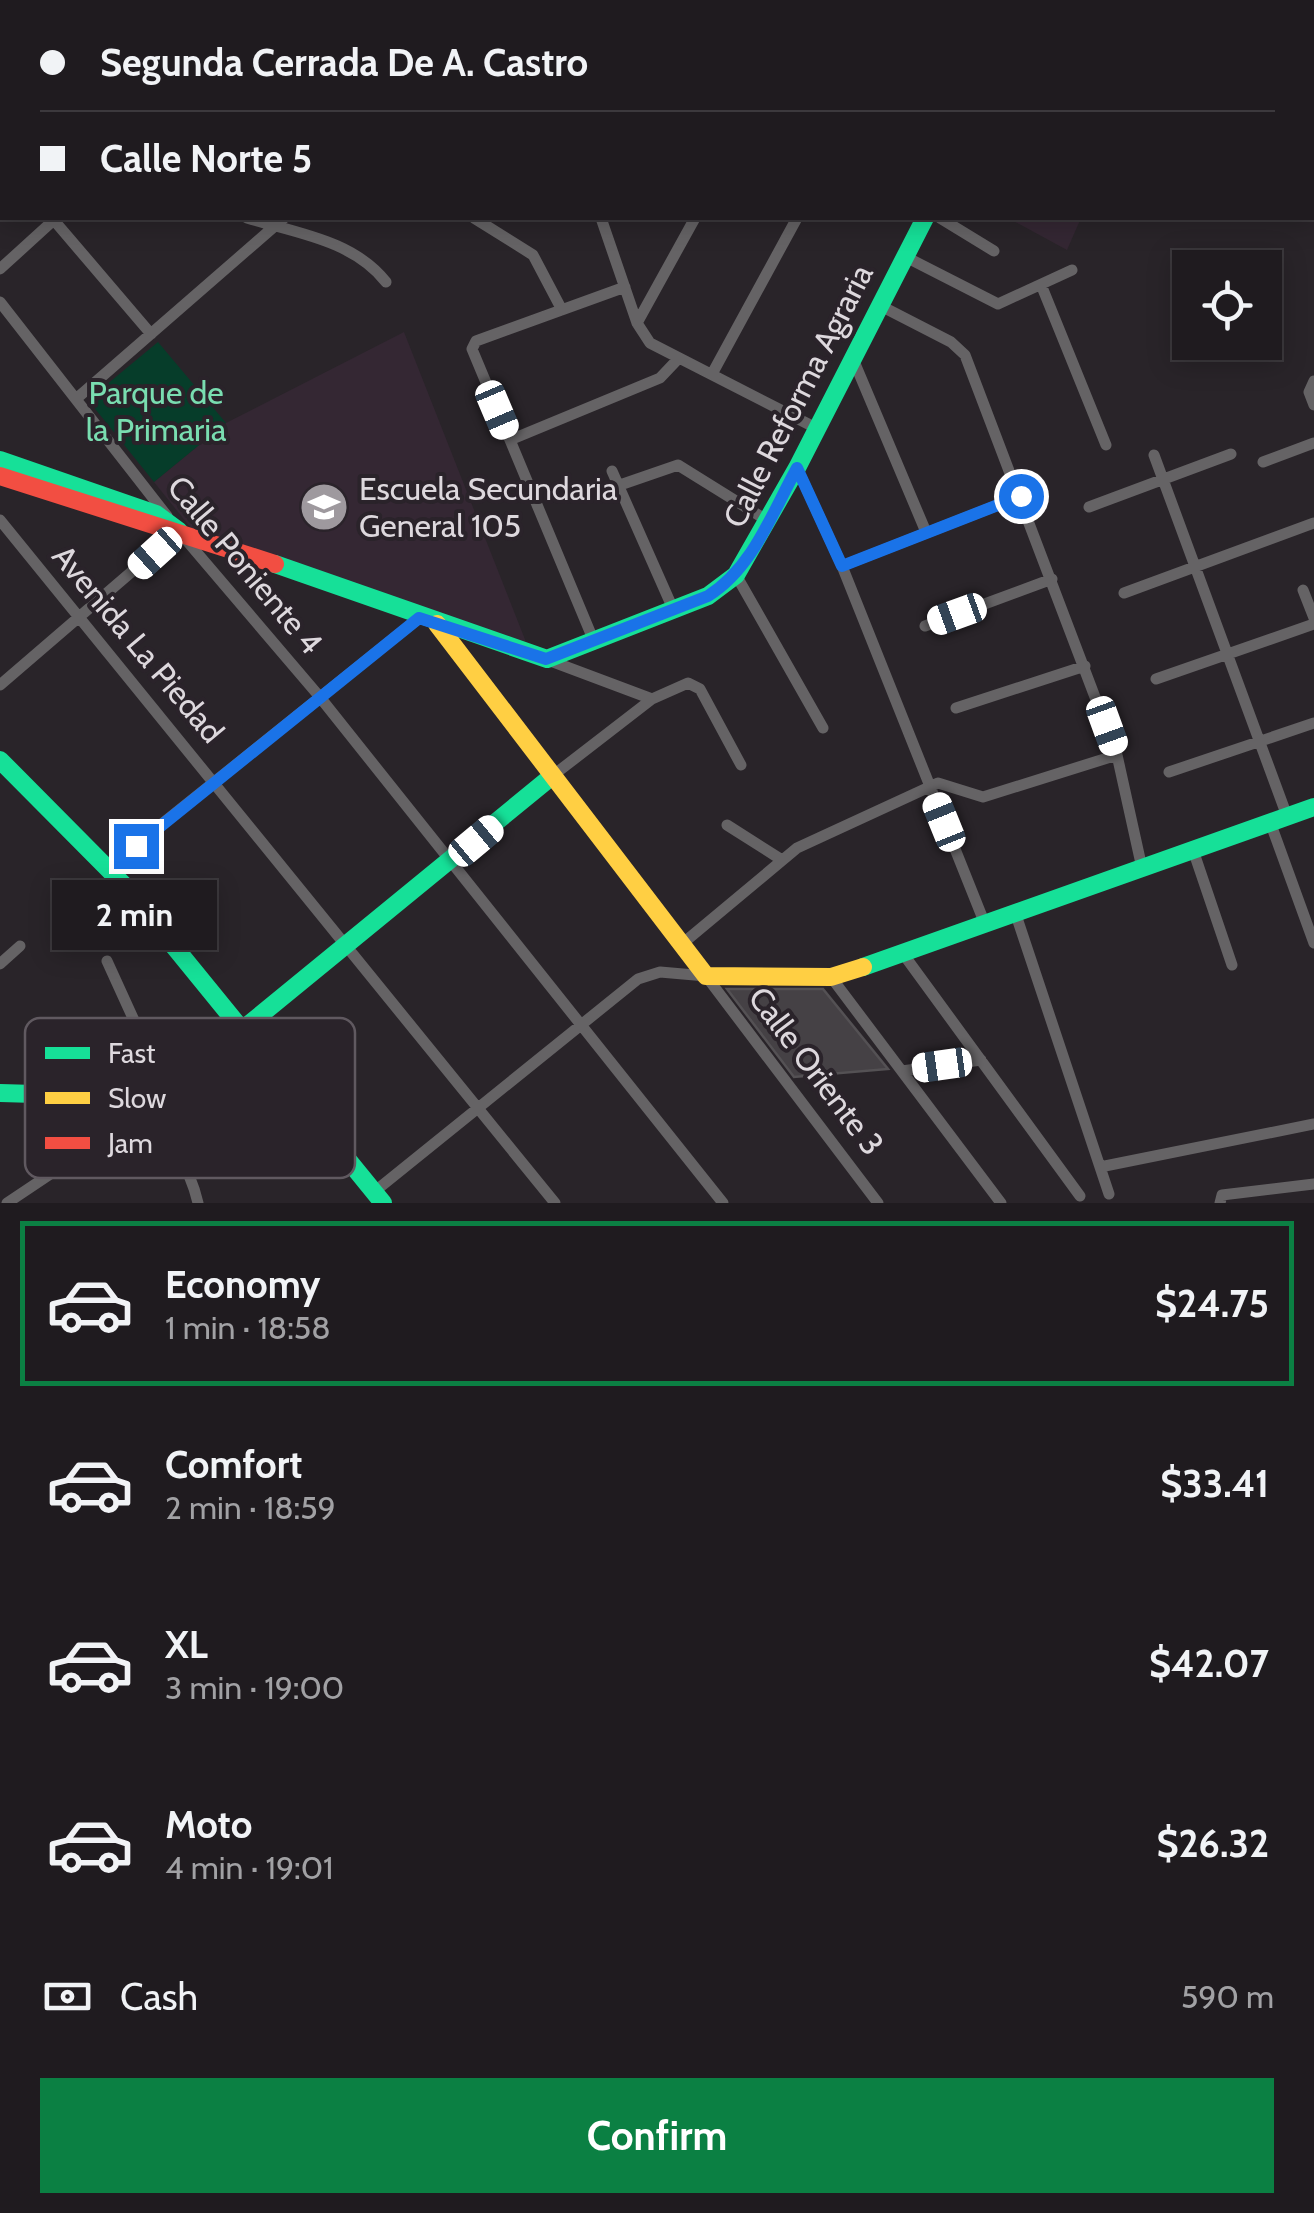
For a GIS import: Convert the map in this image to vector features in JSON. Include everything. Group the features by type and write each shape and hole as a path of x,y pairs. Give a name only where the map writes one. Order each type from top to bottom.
{"main road":[{"name":"Calle Reforma Agraria","path":"546,659 708,596 736,575 797,468 923,220"},
{"path":"0,460 156,514 179,531 546,659"},
{"path":"0,476 159,530 179,531"},
{"path":"428,621 706,976 830,977 904,955 1314,807"},
{"path":"0,760 108,868 232,1018"},
{"path":"257,1018 552,777"},
{"path":"0,1093 25,1094"},
{"path":"355,1169 379,1198"}],"street":[{"path":"0,269 52,220"},
{"path":"56,220 150,334"},
{"path":"477,220 533,255 544,268 562,310"},
{"path":"602,220 637,323 650,343 816,428"},
{"path":"637,323 694,220"},
{"path":"712,374 796,220"},
{"path":"943,220 994,251"},
{"path":"76,399 280,222 351,251 374,266 386,282"},
{"path":"904,256 998,304 1072,270"},
{"path":"1042,286 1106,445"},
{"path":"594,638 472,348 476,341 625,287"},
{"name":"Calle Poniente 4","path":"0,302 179,531 319,696 723,1203"},
{"path":"879,305 952,342 964,355 1117,755 1142,868"},
{"path":"510,440 660,378 678,359"},
{"path":"853,359 926,532"},
{"path":"1312,386 1314,406"},
{"path":"1263,462 1314,443"},
{"path":"1154,454 1261,742 1314,943"},
{"path":"1088,507 1231,454"},
{"path":"620,486 678,465 768,521"},
{"path":"797,468 842,566 985,924"},
{"path":"612,471 674,610"},
{"path":"842,566 1021,496"},
{"name":"Avenida La Piedad","path":"0,520 217,782 555,1203"},
{"path":"1124,593 1314,522"},
{"path":"0,685 179,531"},
{"path":"736,575 823,728"},
{"path":"925,626 1052,579"},
{"path":"1156,678 1314,621 1303,590"},
{"path":"108,868 319,696 428,621"},
{"path":"546,659 652,699"},
{"path":"956,708 1085,666"},
{"path":"552,777 652,699 684,684 696,686 741,765"},
{"path":"1169,772 1314,724"},
{"path":"682,944 782,860 826,833 931,787 945,784 983,797 1117,755"},
{"path":"728,826 782,860"},
{"path":"1192,850 1232,965"},
{"path":"1015,912 1108,1194"},
{"path":"0,964 20,946"},
{"path":"904,955 1080,1196"},
{"path":"106,961 133,1018"},
{"path":"379,1198 580,1026 645,976 706,976"},
{"name":"Calle Oriente 3","path":"706,976 878,1203"},
{"path":"830,977 1001,1203"},
{"path":"902,1071 981,1060"},
{"path":"1100,1167 1314,1124"},
{"path":"8,1203 44,1178"},
{"path":"192,1178 198,1203"},
{"path":"1220,1200 1314,1184"},
{"path":"28,1189 39,1203"}],"shaded area":[{"path":"1012,220 1080,220 1067,250"},
{"name":"Escuela Secundaria General 105","path":"404,332 526,642 194,532 154,482 226,423"}],"green space":[{"name":"Parque de la Primaria","path":"158,342 226,423 154,482 88,400"}],"building":[{"path":"727,989 823,989 888,1069 794,1077"}],"traffic: fast":[{"path":"275,564 547,659 708,596 736,575 797,468 924,220"},
{"path":"0,460 156,514 179,531"},
{"path":"0,760 124,885 232,1018"},
{"path":"257,1018 551,777"},
{"path":"863,967 1314,807"},
{"path":"0,1093 25,1094"},
{"path":"355,1169 383,1203"}],"traffic: slow":[{"path":"437,624 706,976 831,977 863,967"}],"traffic: jam":[{"path":"0,476 275,564"}],"place":[{"name":"Escuela Secundaria General 105","path":"324,507"}],"route":[{"path":"136,846 419,618 546,659 708,596 726,584 745,563 797,468 842,566 1021,496"}]}
